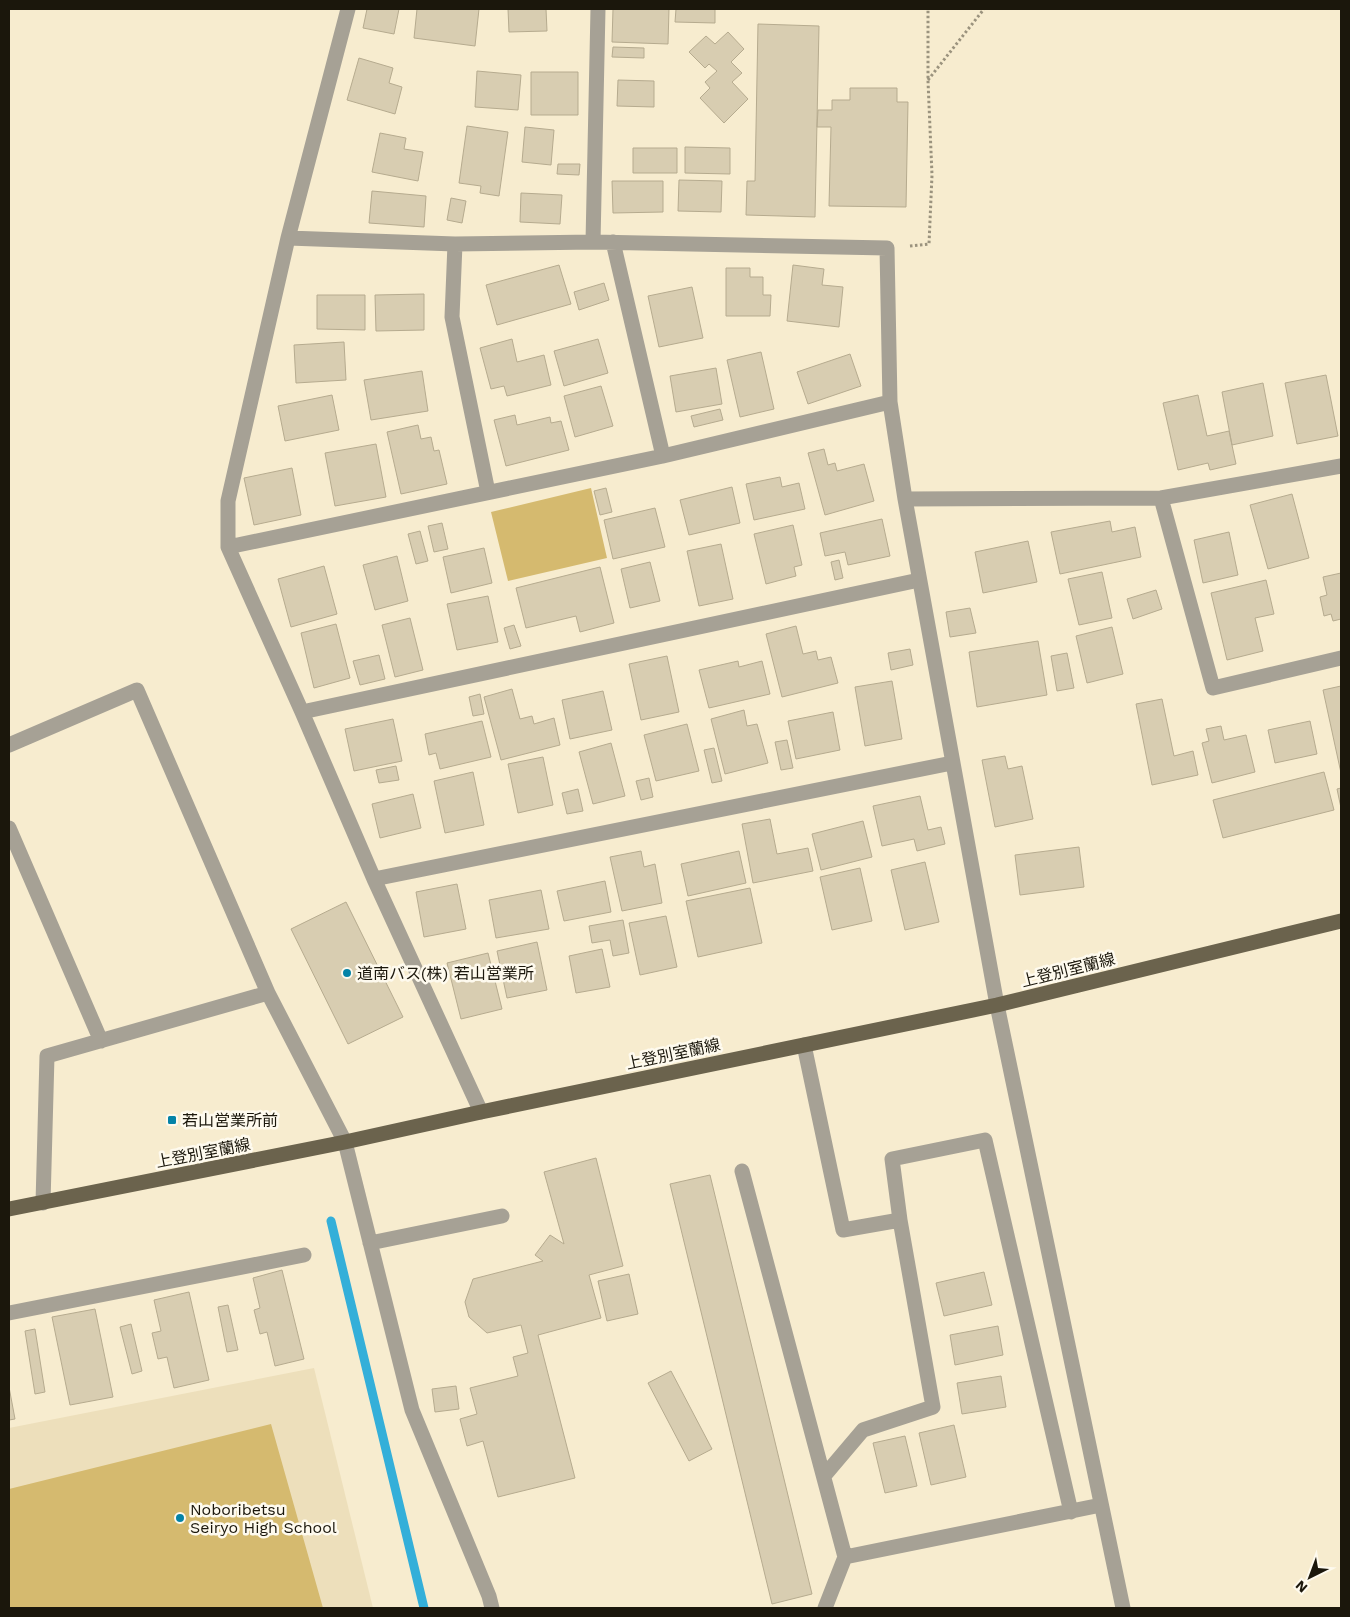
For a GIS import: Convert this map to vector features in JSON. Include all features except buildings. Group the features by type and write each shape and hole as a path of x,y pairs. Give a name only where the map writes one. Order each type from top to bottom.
{"main road":[{"name":"上登別室蘭線","path":"9,1209 345,1142 997,1005 1341,921"}],"street":[{"path":"348,9 288,238 228,502 228,548 374,878 481,1112"},
{"path":"593,242 598,9"},
{"path":"288,238 455,244 613,242 888,248 890,402 905,499 997,1005 1123,1608"},
{"path":"613,242 664,456"},
{"path":"455,244 452,317 488,492"},
{"path":"228,548 664,456 890,402"},
{"path":"905,499 1161,498 1341,466"},
{"path":"1161,498 1213,688 1341,658"},
{"path":"302,712 919,580"},
{"path":"9,745 137,690 268,993 345,1142 412,1410 490,1596 492,1608"},
{"path":"374,878 952,763"},
{"path":"9,828 101,1041"},
{"path":"43,1202 47,1056 268,993"},
{"path":"804,1045 843,1230 900,1220"},
{"path":"824,1476 863,1430 933,1407 900,1220 892,1159 985,1140 1071,1512"},
{"path":"742,1171 845,1557 825,1608"},
{"path":"370,1244 502,1216"},
{"path":"9,1313 304,1255"},
{"path":"845,1557 1101,1505"}],"path":[{"path":"888,248 929,244 932,175 928,81 928,9"},
{"path":"928,81 984,9"}],"shaded area":[{"path":"591,488 607,558 508,581 491,512"},
{"name":"Noboribetsu Seiryo High School","path":"314,1368 373,1608 9,1608 9,1428"},
{"name":"Noboribetsu Seiryo High School","path":"271,1424 323,1608 9,1608 9,1489"}],"waterway":[{"path":"331,1221 424,1608"}],"place":[{"name":"道南バス(株) 若山営業所","path":"347,973"},
{"name":"若山営業所前","path":"172,1120"},
{"name":"Noboribetsu Seiryo High School","path":"180,1518"}]}
